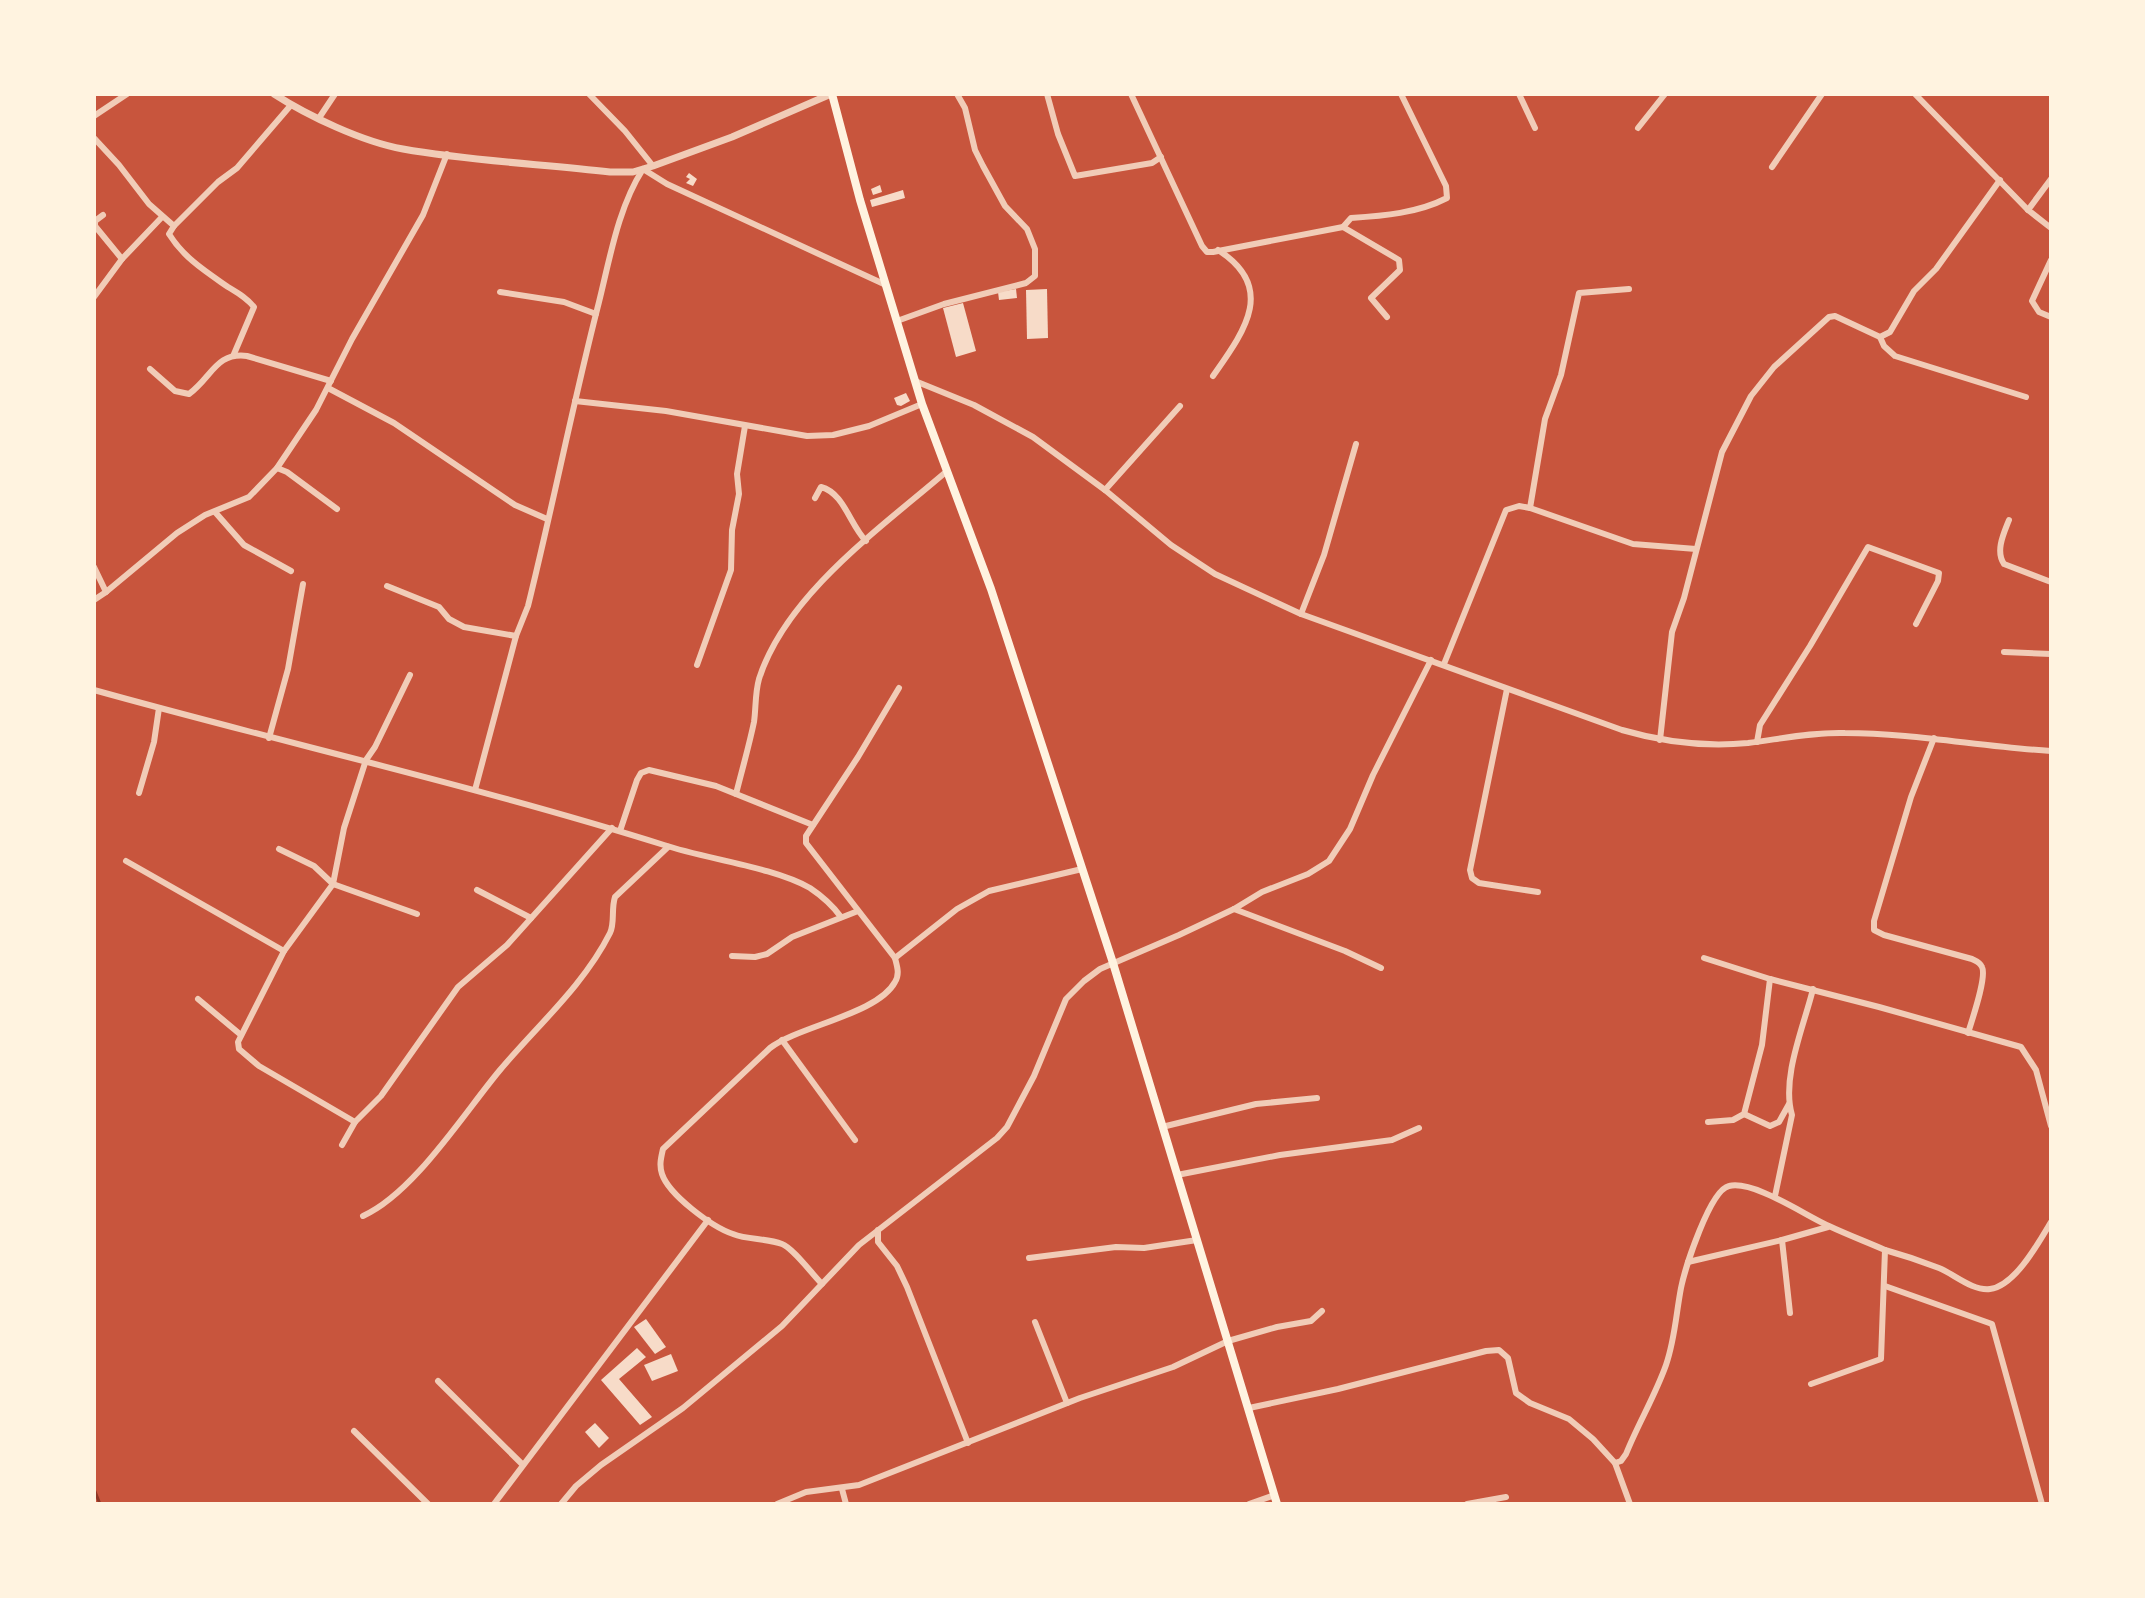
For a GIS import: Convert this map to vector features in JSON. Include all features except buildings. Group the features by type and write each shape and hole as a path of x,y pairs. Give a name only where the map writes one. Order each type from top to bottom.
{"main road":[{"path":"832,94 922,404 991,589 1113,963 1276,1500"}],"street":[{"path":"94,116 127,94"},
{"path":"274,94 319,118 400,149 610,172 633,172 653,166 732,137 832,94"},
{"path":"319,118 335,94"},
{"path":"589,94 653,166"},
{"path":"897,321 944,304 1026,283 1035,276 1035,249 1027,229 1005,206 983,166 975,150 965,108 957,94"},
{"path":"1047,94 1058,134 1075,176 1152,163 1161,157"},
{"path":"1131,94 1207,252 1343,227 1351,218 1387,215 1447,198 1446,186 1401,94"},
{"path":"1519,94 1535,128"},
{"path":"1638,128 1665,94"},
{"path":"1772,167 1822,94"},
{"path":"1916,95 2028,210 2051,228"},
{"path":"234,354 254,307 194,264 178,249 169,234 218,182 237,168 291,105"},
{"path":"94,138 162,217 174,226"},
{"path":"94,600 177,533 249,497 277,468 316,410 423,215 447,154"},
{"path":"643,169 667,184 886,285"},
{"path":"475,790 516,636 528,606 596,314 625,205 643,169"},
{"path":"2028,210 2051,179"},
{"path":"1880,337 1890,332 1914,291 1936,269 2000,180"},
{"path":"103,215 95,221 95,226 122,259"},
{"path":"94,297 122,259 162,217"},
{"path":"1343,227 1399,260 1400,270 1371,298 1387,317"},
{"path":"1213,376 1247,322 1253,304 1248,285 1236,262 1218,250"},
{"path":"2051,260 2032,301 2039,312 2051,317"},
{"path":"1530,508 1545,419 1561,375 1577,296 1582,291 1629,289"},
{"path":"500,292 564,302 596,314"},
{"path":"1660,740 1672,632 1722,452 1751,396 1774,367 1831,316 1880,337 1884,346 1895,356 2026,397"},
{"path":"150,369 175,391 189,394 204,384 221,361 234,354 329,385 394,423 515,505 547,519"},
{"path":"915,381 974,405 1033,437 1105,490 1171,545 1215,574 1301,614 1622,730 1660,740 1698,744 1757,742 1834,733 1934,738 2051,751"},
{"path":"575,401 666,411 807,436 833,435 869,426 922,404"},
{"path":"1105,490 1180,406"},
{"path":"697,665 731,570 732,530 739,494 737,474 745,426"},
{"path":"1301,614 1324,555 1356,444"},
{"path":"277,468 337,509"},
{"path":"736,794 753,723 759,680 779,637 807,598 866,541 947,471"},
{"path":"815,498 821,487 833,492 866,541"},
{"path":"1444,664 1506,510 1519,506 1530,508 1633,544 1696,549"},
{"path":"215,512 244,545 291,571"},
{"path":"2009,520 2000,559 2004,564 2051,582"},
{"path":"1757,742 1760,725 1868,547 1939,573 1916,624"},
{"path":"94,567 106,592"},
{"path":"269,738 288,669 303,584"},
{"path":"387,586 439,607 449,619 464,627 516,636"},
{"path":"2004,652 2051,654"},
{"path":"561,1504 576,1486 601,1465 724,1376 782,1326 846,1257 997,1138 1007,1127 1034,1076 1066,999 1100,969 1234,909 1262,892 1308,874 1336,854 1431,660"},
{"path":"355,1122 252,1061 239,1049 241,1035 284,951 333,884 344,828 366,760 410,675"},
{"path":"822,1284 785,1245 733,1235 708,1220 683,1201 662,1175 660,1161 663,1149 735,1079 782,1040 845,1016 883,994 895,982 898,970 895,958 809,850 806,836 899,688"},
{"path":"1507,689 1470,870 1472,878 1479,883 1538,892"},
{"path":"94,690 269,738 366,760 765,872 809,888 841,917"},
{"path":"139,793 154,742 159,708"},
{"path":"1934,738 1911,797 1874,921 1874,930 1980,963 1984,970 1968,1033"},
{"path":"620,831 637,780 641,773 649,770 716,786 813,825"},
{"path":"342,1145 355,1122 381,1096 458,987 507,945 612,828"},
{"path":"363,1216 393,1194 432,1157 498,1072 578,981 611,932 615,897 668,847"},
{"path":"279,849 314,866 333,884 417,914"},
{"path":"126,861 284,951"},
{"path":"895,958 957,909 989,891 1082,869"},
{"path":"477,890 531,918"},
{"path":"1234,909 1381,968"},
{"path":"732,956 767,954 792,937 809,933 858,911"},
{"path":"1704,958 2021,1047 2036,1070 2051,1126"},
{"path":"1708,1122 1733,1120 1744,1114 1762,1045 1770,979"},
{"path":"1775,1196 1792,1115 1789,1081 1813,989"},
{"path":"198,999 241,1035"},
{"path":"782,1040 855,1140"},
{"path":"1162,1127 1256,1104 1317,1098"},
{"path":"1744,1114 1770,1126 1779,1122 1789,1104"},
{"path":"1177,1175 1280,1155 1392,1140 1419,1128"},
{"path":"1615,1463 1626,1454 1666,1365 1688,1262 1705,1218 1725,1187 1733,1185 1775,1196 1829,1226 1885,1250 1943,1269 1977,1288 1991,1290 2006,1283 2016,1273 2051,1222"},
{"path":"494,1504 708,1220"},
{"path":"1688,1262 1829,1226"},
{"path":"878,1230 878,1242 897,1266 907,1287 968,1443"},
{"path":"1029,1258 1197,1240"},
{"path":"1782,1240 1790,1313"},
{"path":"1811,1384 1881,1359 1885,1250"},
{"path":"1885,1286 1992,1324 2042,1504"},
{"path":"777,1504 806,1492 842,1489 900,1470 1067,1403 1173,1367 1228,1341 1311,1321 1322,1311"},
{"path":"1035,1322 1067,1403"},
{"path":"1249,1408 1499,1350 1508,1358 1516,1393 1530,1403 1578,1425 1615,1463 1630,1504"},
{"path":"438,1381 523,1465"},
{"path":"354,1431 428,1504"},
{"path":"842,1489 846,1504"},
{"path":"1467,1504 1506,1497"},
{"path":"1249,1504 1276,1500"}],"waterway":[{"path":"94,1489 100,1504"}]}
